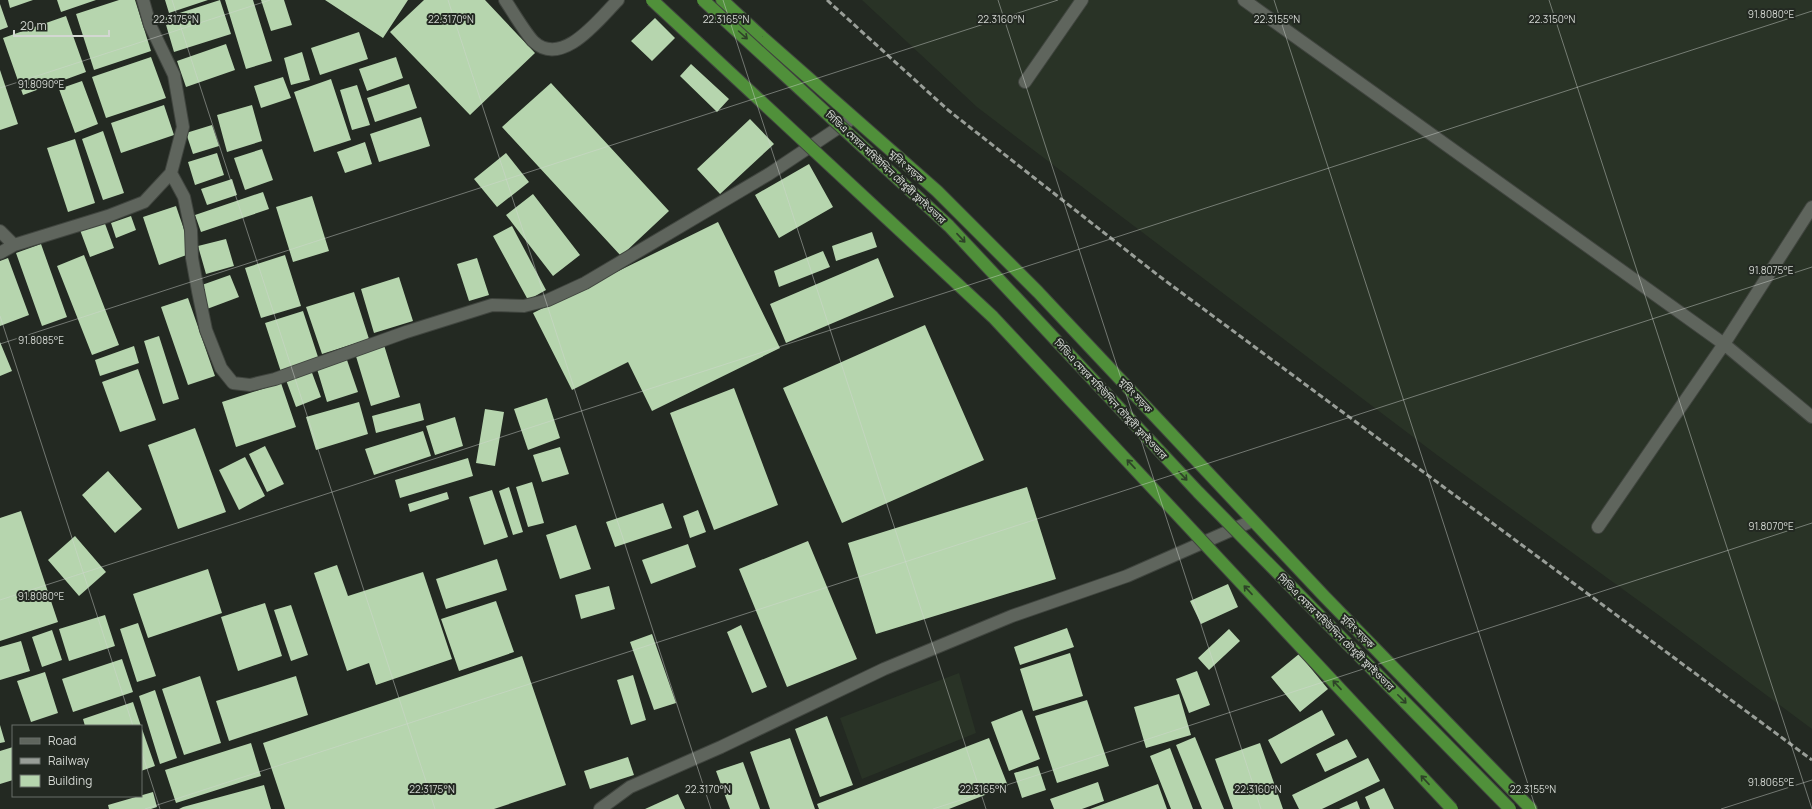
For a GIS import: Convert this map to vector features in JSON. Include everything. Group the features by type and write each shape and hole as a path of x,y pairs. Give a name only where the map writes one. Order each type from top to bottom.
{"highway":[{"path":"652,0 993,317 1452,809"},
{"name":"সিডিএ মেয়র মহিউদ্দিন চৌধুরী ফ্লাইওভার","path":"703,0 950,226 1198,492 1510,809"},
{"name":"মুরিং সড়ক","path":"722,0 762,38 937,192 1038,292 1252,521 1531,809"}],"street":[{"path":"0,253 14,245 108,216 144,202 171,173 183,126 174,75 150,26 143,0"},
{"path":"504,0 534,41 549,50 563,48 583,36 618,0"},
{"path":"1025,82 1082,0"},
{"path":"1244,0 1724,344 1812,417"},
{"path":"171,173 184,197 191,230 192,258 206,330 221,368 233,383 250,385 275,379 406,332 492,305 524,306 555,297 585,283 769,174 853,118"},
{"path":"1598,527 1724,344 1812,207"},
{"path":"0,231 14,245"},
{"path":"600,809 630,787 721,747 884,669 1012,616 1127,576 1252,521"}],"shaded area":[{"path":"862,0 1812,0 1812,729 1664,619 1437,455 977,107"},
{"path":"959,673 976,733 862,779 840,718"}],"building":[{"path":"8,0 33,0 10,8"},
{"path":"57,0 96,0 61,12"},
{"path":"119,0 135,0 151,51 94,70 76,14"},
{"path":"165,0 208,0 169,13"},
{"path":"220,0 231,34 174,52 164,18"},
{"path":"225,0 253,0 272,61 246,69"},
{"path":"261,0 284,0 292,25 271,31"},
{"path":"325,0 408,0 383,38"},
{"path":"424,0 485,0 535,53 470,115 390,32"},
{"path":"0,4 8,27 0,30"},
{"path":"66,16 86,72 23,95 3,38"},
{"path":"655,18 675,38 652,61 631,41"},
{"path":"359,32 368,59 320,75 311,48"},
{"path":"226,44 235,70 186,87 177,61"},
{"path":"302,52 310,80 291,85 284,58"},
{"path":"151,57 166,98 106,118 92,77"},
{"path":"396,57 403,78 367,91 359,69"},
{"path":"691,64 729,99 717,112 680,76"},
{"path":"0,70 18,124 0,130"},
{"path":"283,77 291,98 261,108 254,86"},
{"path":"331,79 351,140 314,152 294,92"},
{"path":"82,81 98,124 75,133 59,89"},
{"path":"551,83 669,211 621,256 502,127"},
{"path":"409,84 417,108 375,122 367,98"},
{"path":"357,85 370,125 352,130 340,90"},
{"path":"164,105 174,135 121,153 111,123"},
{"path":"252,105 262,141 227,152 217,115"},
{"path":"421,117 430,146 379,162 370,134"},
{"path":"750,119 774,144 720,194 697,169"},
{"path":"212,125 219,146 193,154 186,133"},
{"path":"103,131 124,193 103,200 82,139"},
{"path":"75,139 95,203 68,212 47,148"},
{"path":"365,142 372,164 345,173 337,152"},
{"path":"262,149 273,180 245,190 234,158"},
{"path":"217,153 224,175 195,185 188,162"},
{"path":"506,153 529,182 497,207 474,179"},
{"path":"809,164 833,207 779,238 755,195"},
{"path":"232,179 237,195 207,205 201,189"},
{"path":"263,192 269,209 201,232 195,215"},
{"path":"533,194 580,255 553,276 506,215"},
{"path":"312,196 329,251 293,262 276,207"},
{"path":"176,206 192,253 159,265 143,217"},
{"path":"131,216 136,230 116,238 111,223"},
{"path":"104,221 114,248 90,257 80,230"},
{"path":"718,222 780,348 652,411 628,362 572,390 533,313"},
{"path":"512,226 546,290 528,300 493,236"},
{"path":"872,232 877,247 836,261 832,246"},
{"path":"226,239 234,266 206,274 198,246"},
{"path":"41,244 67,317 42,326 16,253"},
{"path":"823,251 830,267 779,287 774,271"},
{"path":"84,255 119,345 92,355 57,266"},
{"path":"285,255 301,306 261,318 245,268"},
{"path":"8,258 29,315 0,326 0,261"},
{"path":"477,258 489,295 469,301 457,264"},
{"path":"878,258 894,297 786,343 770,304"},
{"path":"230,275 239,297 207,309 199,286"},
{"path":"399,277 413,321 374,333 361,289"},
{"path":"354,292 369,339 322,354 306,307"},
{"path":"188,298 215,376 188,385 161,307"},
{"path":"303,311 319,360 281,372 265,323"},
{"path":"925,325 984,460 842,523 783,388"},
{"path":"159,336 179,399 163,404 144,341"},
{"path":"0,342 12,371 0,376"},
{"path":"384,345 400,397 371,406 355,353"},
{"path":"134,346 139,363 100,376 95,360"},
{"path":"347,360 358,392 327,402 317,369"},
{"path":"138,369 156,420 120,432 102,382"},
{"path":"311,370 321,397 296,407 286,380"},
{"path":"281,383 296,427 236,447 222,402"},
{"path":"734,388 778,505 714,530 670,413"},
{"path":"547,398 560,438 528,450 514,409"},
{"path":"359,402 368,434 316,450 306,417"},
{"path":"420,403 424,420 376,433 372,416"},
{"path":"485,409 504,412 495,466 476,463"},
{"path":"455,417 463,446 435,455 426,426"},
{"path":"195,428 226,512 178,529 148,445"},
{"path":"423,431 431,456 374,475 365,449"},
{"path":"265,446 284,484 267,492 249,454"},
{"path":"560,447 569,474 542,482 533,455"},
{"path":"245,457 265,496 239,510 219,470"},
{"path":"468,458 473,476 400,498 395,480"},
{"path":"108,471 142,509 115,533 82,495"},
{"path":"532,482 544,523 528,527 516,487"},
{"path":"509,487 523,532 513,535 499,491"},
{"path":"1027,487 1056,579 876,634 848,543"},
{"path":"492,490 508,537 484,545 469,497"},
{"path":"447,492 449,499 410,512 408,504"},
{"path":"663,503 672,528 615,547 606,522"},
{"path":"698,510 706,532 690,538 683,516"},
{"path":"21,511 58,622 0,641 0,518"},
{"path":"576,525 591,569 560,579 546,535"},
{"path":"75,536 106,572 79,596 48,560"},
{"path":"808,541 857,659 787,687 739,569"},
{"path":"688,544 696,567 651,584 642,560"},
{"path":"497,559 507,590 446,609 436,579"},
{"path":"337,565 348,596 423,572 452,659 376,685 369,663 347,671 314,573"},
{"path":"208,569 222,613 148,638 133,594"},
{"path":"1228,584 1238,607 1201,624 1190,601"},
{"path":"609,586 615,609 581,619 575,595"},
{"path":"496,601 514,652 459,671 441,619"},
{"path":"265,603 282,656 238,671 221,617"},
{"path":"291,605 308,655 291,661 274,610"},
{"path":"105,615 115,646 69,661 59,629"},
{"path":"138,623 156,676 137,682 120,629"},
{"path":"741,625 767,687 752,693 727,632"},
{"path":"1067,628 1074,647 1020,665 1014,647"},
{"path":"1229,629 1240,641 1209,670 1198,658"},
{"path":"52,630 62,660 42,667 32,637"},
{"path":"652,634 676,703 654,710 630,642"},
{"path":"21,641 30,671 0,680 0,647"},
{"path":"1070,653 1083,696 1033,711 1020,669"},
{"path":"1299,654 1328,689 1300,712 1271,677"},
{"path":"522,656 566,785 494,809 285,809 263,743"},
{"path":"122,659 133,692 73,712 62,679"},
{"path":"1197,671 1210,705 1189,713 1176,679"},
{"path":"45,672 58,713 31,722 17,681"},
{"path":"633,675 646,720 631,725 617,680"},
{"path":"200,676 221,743 184,755 162,689"},
{"path":"296,676 308,715 229,741 216,701"},
{"path":"155,690 177,758 160,764 139,696"},
{"path":"1179,694 1191,735 1146,748 1134,707"},
{"path":"1087,700 1109,766 1057,783 1035,716"},
{"path":"133,702 141,725 85,725 83,719"},
{"path":"1022,710 1040,759 1009,771 991,722"},
{"path":"1322,710 1335,735 1281,764 1268,740"},
{"path":"827,716 853,785 820,797 795,729"},
{"path":"0,725 5,742 0,743"},
{"path":"142,729 155,766 142,771"},
{"path":"1195,737 1224,809 1202,809 1176,745"},
{"path":"790,738 815,809 770,809 750,752"},
{"path":"989,738 1008,786 949,809 819,809 817,804"},
{"path":"1347,739 1357,757 1325,772 1316,754"},
{"path":"251,743 261,776 176,803 165,770"},
{"path":"1260,743 1283,809 1233,809 1215,759"},
{"path":"12,747 12,780 0,784 0,751"},
{"path":"1170,748 1193,809 1171,809 1150,756"},
{"path":"628,757 634,775 590,789 584,771"},
{"path":"1368,758 1380,781 1322,809 1299,809 1292,795"},
{"path":"743,762 760,809 730,809 716,771"},
{"path":"1038,766 1046,790 1022,798 1014,773"},
{"path":"1098,782 1104,801 1082,809 1054,809 1050,799"},
{"path":"1158,784 1167,809 1090,809"},
{"path":"264,785 271,809 179,809 183,807"},
{"path":"1384,788 1394,809 1370,809 1365,797"},
{"path":"153,792 157,807 151,809 109,809 108,805 136,797 142,797 142,795"},
{"path":"678,794 685,809 645,809"},
{"path":"1357,801 1360,809 1339,809"}],"railway":[{"path":"827,0 948,110 1159,276 1812,760"}]}
